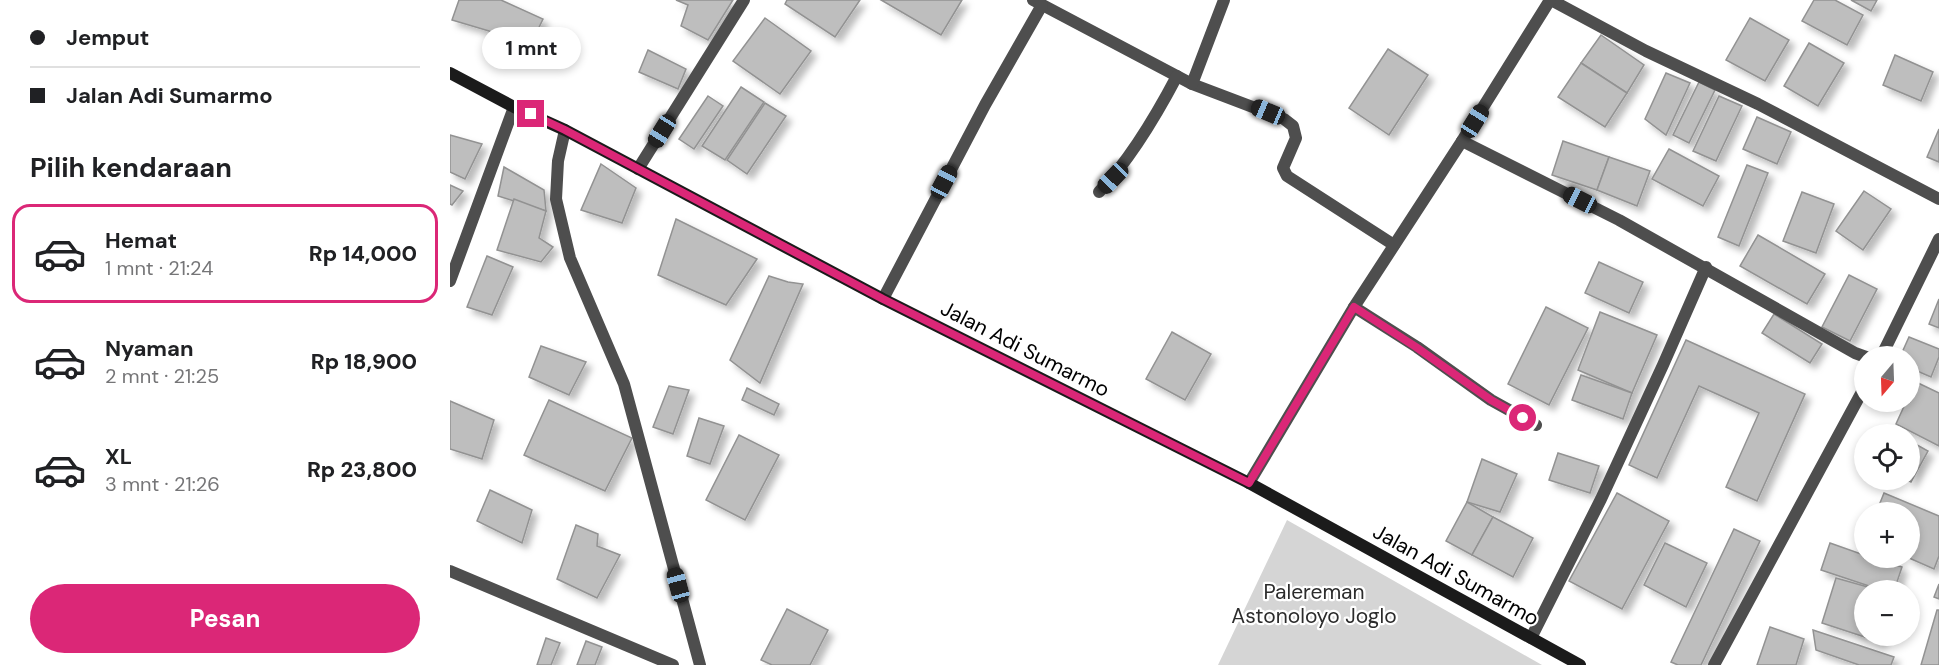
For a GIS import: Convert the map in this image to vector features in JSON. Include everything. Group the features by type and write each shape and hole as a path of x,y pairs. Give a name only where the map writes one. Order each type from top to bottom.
{"main road":[{"name":"Jalan Adi Sumarmo","path":"450,73 514,107 565,130 883,299 1249,483 1580,665"}],"street":[{"path":"638,169 744,0"},
{"path":"1192,84 1224,0"},
{"path":"1249,483 1354,307 1551,0 1646,51 1758,104 1939,199"},
{"path":"883,299 1037,2 1192,84 1284,119 1293,126 1296,138 1283,168 1287,176 1394,245"},
{"path":"1100,192 1113,178 1144,133 1177,76"},
{"path":"450,281 514,107"},
{"path":"565,130 558,161 556,199 570,258 624,384 700,665"},
{"path":"1462,141 1619,220 1854,352"},
{"path":"1886,346 1939,239"},
{"path":"1531,638 1601,499 1706,267"},
{"path":"1354,307 1491,400 1536,425"},
{"path":"1714,665 1854,406"},
{"path":"450,571 673,665"}],"green space":[{"name":"Palereman Astonoloyo Joglo","path":"1287,520 1542,665 1218,665"}],"building":[{"path":"459,0 501,0 543,19 529,48 489,31 452,20"},
{"path":"676,0 733,0 708,40 681,26 688,5"},
{"path":"787,0 860,0 835,37 785,4"},
{"path":"881,0 962,0 941,35"},
{"path":"1814,0 1835,0 1863,15 1847,45 1802,21"},
{"path":"1851,0 1877,0 1871,11"},
{"path":"765,18 811,51 780,94 733,61"},
{"path":"1750,18 1789,40 1765,81 1726,60"},
{"path":"1601,35 1644,65 1627,93 1581,63"},
{"path":"1809,43 1844,63 1818,106 1784,86"},
{"path":"1388,49 1428,75 1389,135 1349,108"},
{"path":"648,50 686,69 678,89 639,72"},
{"path":"1895,55 1933,72 1921,101 1883,85"},
{"path":"1581,63 1627,93 1605,127 1558,97"},
{"path":"1666,73 1690,83 1666,135 1645,119"},
{"path":"1699,82 1715,90 1689,143 1673,135"},
{"path":"741,87 764,102 725,160 702,146"},
{"path":"708,96 723,106 694,149 679,139"},
{"path":"1719,96 1742,106 1716,161 1693,151"},
{"path":"765,103 786,116 747,174 727,160"},
{"path":"1757,117 1791,132 1777,164 1743,149"},
{"path":"1939,129 1939,162 1927,157"},
{"path":"450,135 482,144 465,179 450,172"},
{"path":"1563,141 1609,157 1597,190 1552,175"},
{"path":"1669,149 1719,176 1703,206 1652,179"},
{"path":"1609,157 1650,171 1637,206 1597,190"},
{"path":"601,164 636,188 622,223 581,210"},
{"path":"1747,165 1768,173 1739,246 1718,237"},
{"path":"504,167 544,190 546,211 498,196"},
{"path":"450,185 463,191 452,205 450,204"},
{"path":"1864,191 1891,209 1863,250 1836,231"},
{"path":"1802,192 1834,204 1816,253 1783,241"},
{"path":"514,199 546,211 539,238 553,247 541,262 497,250"},
{"path":"676,219 757,259 726,305 658,275"},
{"path":"1758,235 1825,274 1807,304 1740,266"},
{"path":"487,256 513,267 492,315 467,307"},
{"path":"1599,262 1643,282 1629,313 1585,293"},
{"path":"1849,275 1877,289 1850,341 1822,327"},
{"path":"769,276 803,284 760,383 730,360"},
{"path":"1939,299 1939,328 1929,324"},
{"path":"1546,307 1588,328 1549,405 1508,384"},
{"path":"1600,312 1657,335 1632,393 1578,370"},
{"path":"1774,314 1822,344 1810,363 1762,333"},
{"path":"1172,332 1211,354 1185,400 1146,379"},
{"path":"1909,337 1939,349 1939,357 1931,377 1920,372 1920,346 1905,346"},
{"path":"1686,340 1805,394 1757,501 1726,487 1759,413 1699,386 1657,478 1629,465"},
{"path":"541,346 586,362 569,395 529,377"},
{"path":"1581,375 1632,393 1623,419 1572,400"},
{"path":"1920,384 1939,393 1939,446 1920,436 1920,424 1896,424 1901,412 1920,412"},
{"path":"669,386 689,390 673,434 653,427"},
{"path":"747,388 779,404 774,415 742,400"},
{"path":"549,400 632,438 605,491 524,455"},
{"path":"450,401 494,420 482,459 450,449"},
{"path":"699,418 724,426 710,464 687,456"},
{"path":"739,435 779,455 745,520 706,500"},
{"path":"1920,447 1928,451 1920,466"},
{"path":"1558,453 1599,466 1590,493 1549,480"},
{"path":"1482,459 1517,474 1500,512 1467,502"},
{"path":"490,490 532,510 522,543 477,521"},
{"path":"1617,493 1669,521 1622,609 1569,581"},
{"path":"1884,493 1906,502 1880,502"},
{"path":"1467,502 1493,517 1472,555 1446,541"},
{"path":"1920,508 1939,516 1939,556 1934,569 1920,563"},
{"path":"1493,517 1533,538 1513,577 1472,555"},
{"path":"576,525 598,534 597,546 620,555 597,598 557,579"},
{"path":"1734,529 1760,541 1701,665 1678,665 1671,662"},
{"path":"1665,543 1707,563 1686,607 1644,585"},
{"path":"1830,543 1854,551 1854,568 1902,568 1898,580 1854,581 1821,570"},
{"path":"1836,578 1854,583 1854,633 1822,623"},
{"path":"1939,584 1939,599 1934,597"},
{"path":"787,609 828,630 810,665 772,665 761,660"},
{"path":"1937,610 1939,610 1939,665 1921,665"},
{"path":"1770,627 1804,639 1796,665 1757,665"},
{"path":"1813,630 1854,644 1854,646 1861,646 1894,657 1891,665 1859,665 1816,650"},
{"path":"546,638 560,643 551,665 537,665"},
{"path":"586,641 602,647 595,665 577,665"}],"route":[{"path":"531,114 883,299 1249,483 1354,307 1491,400 1523,418"}]}
